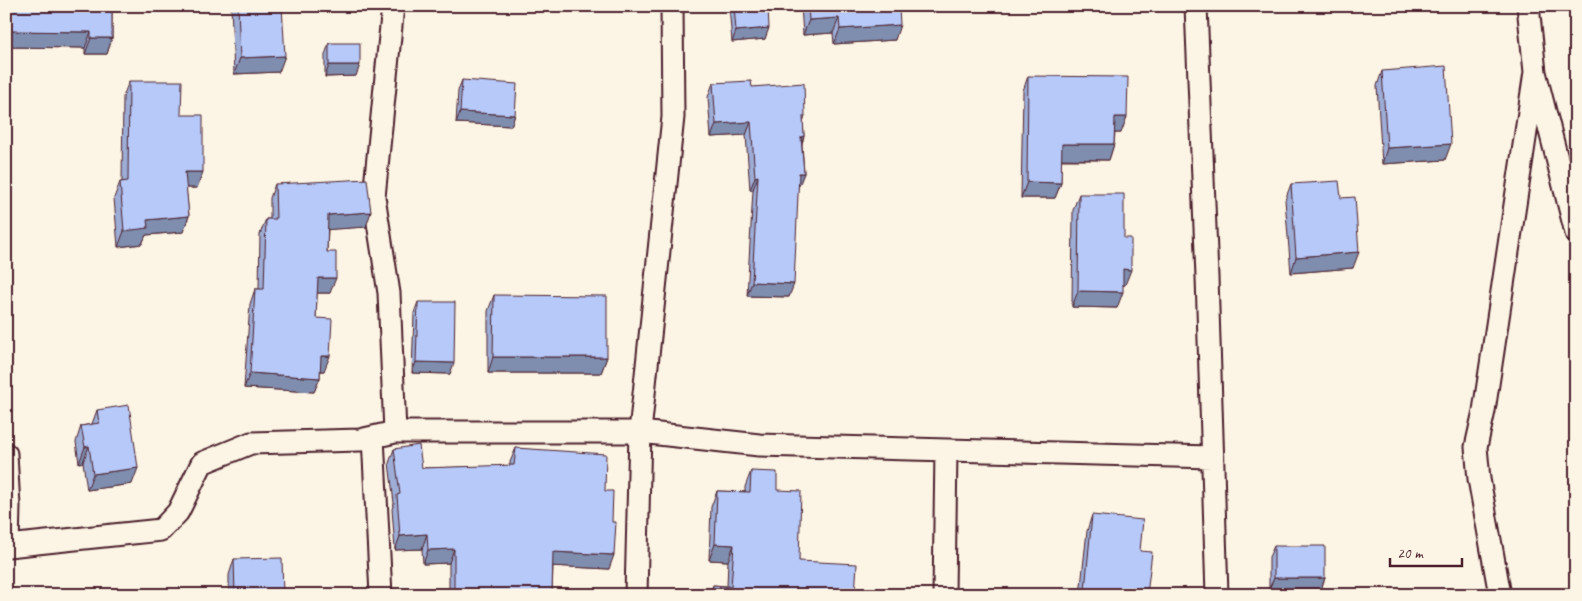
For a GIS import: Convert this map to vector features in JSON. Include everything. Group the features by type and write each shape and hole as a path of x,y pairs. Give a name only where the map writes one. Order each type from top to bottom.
{"street":[{"path":"393,6 374,197 389,294 395,432"},
{"path":"636,595 640,432 672,117 672,6"},
{"path":"1196,6 1217,595"},
{"path":"1528,6 1534,72 1576,233"},
{"path":"1500,595 1479,479 1476,447 1485,402 1534,72"},
{"path":"6,454 10,506 7,546 161,530 178,512 202,463 251,443 360,440 395,432 640,432 759,445 1212,456"},
{"path":"373,437 381,595"},
{"path":"944,595 946,450"}],"building":[{"path":"10,6 112,6 112,38 91,38 91,32 11,31"},
{"path":"238,6 282,6 285,56 240,58"},
{"path":"734,6 768,6 769,28 736,31"},
{"path":"808,6 899,6 900,25 840,29 839,18 809,20"},
{"path":"329,43 360,43 360,65 329,65"},
{"path":"1446,66 1451,144 1387,148 1382,71"},
{"path":"1028,76 1128,77 1127,117 1115,117 1114,144 1062,144 1061,183 1027,182"},
{"path":"462,80 517,84 515,115 460,112"},
{"path":"129,81 182,81 181,115 203,115 203,172 185,172 189,216 147,220 148,228 124,231 120,182 128,181"},
{"path":"751,81 752,87 804,83 804,136 801,137 804,173 799,173 794,284 752,282 758,176 755,177 751,122 716,124 713,83"},
{"path":"367,179 371,212 328,215 327,252 336,252 336,278 318,278 316,318 332,319 330,356 321,356 320,378 250,373 255,289 264,289 266,219 276,219 275,184"},
{"path":"1339,181 1341,198 1355,197 1359,252 1296,257 1291,184"},
{"path":"1079,194 1124,194 1124,238 1131,238 1131,270 1123,269 1123,292 1078,291"},
{"path":"494,295 607,296 607,357 493,357"},
{"path":"418,302 455,302 454,363 416,362"},
{"path":"129,405 138,468 93,474 89,446 85,447 81,426 99,423 97,410"},
{"path":"419,445 422,468 514,465 516,448 606,454 605,491 613,491 612,522 616,522 614,555 553,552 552,595 454,595 454,549 428,550 427,534 400,536 397,495 400,494 394,449"},
{"path":"751,471 777,472 777,490 801,491 799,561 857,564 855,595 712,595 713,585 731,587 734,545 715,544 717,491 750,492"},
{"path":"1092,515 1143,520 1140,551 1152,552 1147,595 1085,590"},
{"path":"1274,546 1325,546 1325,578 1274,578"},
{"path":"282,558 283,595 235,595 234,559"}]}
